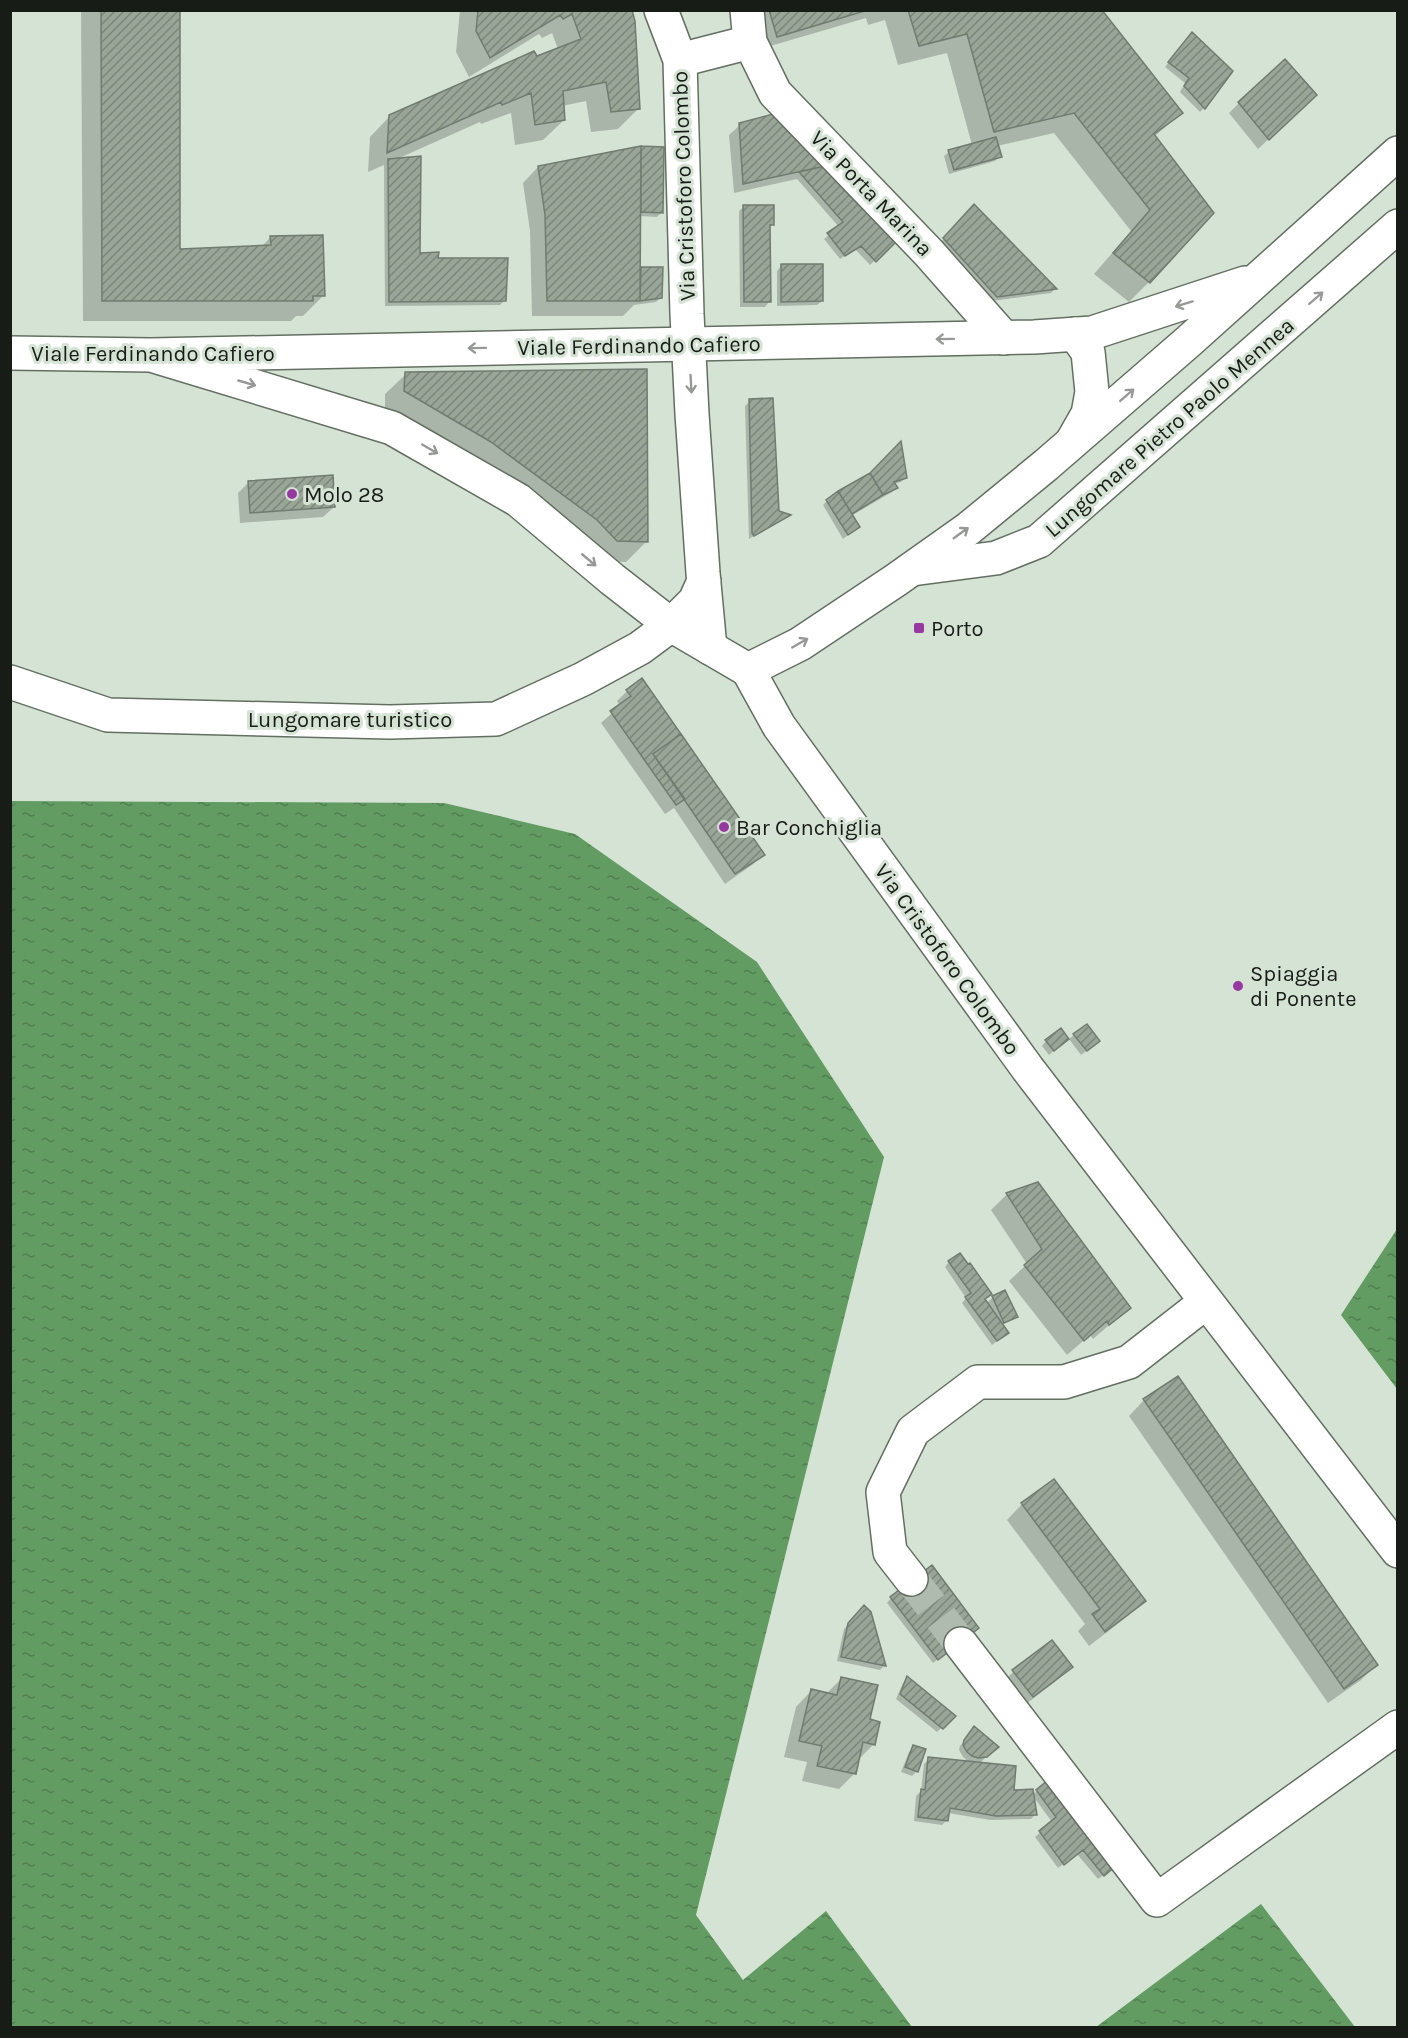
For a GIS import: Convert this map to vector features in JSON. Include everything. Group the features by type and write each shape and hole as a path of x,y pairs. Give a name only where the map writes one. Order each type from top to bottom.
{"street":[{"name":"Via Cristoforo Colombo","path":"661,10 680,60 689,344 710,648"},
{"name":"Via Porta Marina","path":"680,60 748,26 776,93 929,253 1004,338"},
{"name":"Lungomare Pietro Paolo Mennea","path":"748,670 800,644 968,529 1180,349 1398,153"},
{"name":"Lungomare Pietro Paolo Mennea","path":"912,569 996,558 1039,541 1398,226"},
{"name":"Viale Ferdinando Cafiero","path":"10,353 151,355 1004,338 1092,333 1259,278"},
{"name":"Lungomare Pietro Paolo Mennea","path":"1072,442 1088,414 1092,392 1088,352 1075,334"},
{"path":"151,355 392,428 518,500 671,625 748,670"},
{"path":"671,625 695,602 704,581"},
{"name":"Lungomare turistico","path":"10,682 108,715 390,722 496,719 584,680 640,648 671,625"},
{"name":"Via Cristoforo Colombo","path":"748,670 779,726 1028,1069 1398,1551"},
{"path":"911,1579 890,1552 883,1492 913,1431 978,1382 1064,1382 1129,1362 1206,1302"},
{"path":"961,1644 1157,1900 1398,1727"}],"water":[{"path":"11,801 444,803 575,834 757,962 884,1157 696,1915 743,1980 826,1911 912,2027 11,2027"},
{"path":"1397,1229 1397,1389 1341,1315"},
{"path":"1261,1904 1355,2027 1096,2027"}],"building":[{"path":"101,10 180,10 180,249 271,245 270,236 323,235 325,296 313,296 313,301 102,301"},
{"path":"478,10 632,10 635,21 640,109 611,112 606,82 563,91 565,120 535,125 531,93 502,105 501,102 387,153 389,115 534,51 537,56 581,39 572,14 563,19 560,15 490,58 476,31"},
{"path":"769,10 868,10 777,37"},
{"path":"908,10 1102,10 1183,113 1154,134 1214,213 1150,283 1113,253 1150,210 1074,113 994,132 967,34 919,46"},
{"path":"1192,32 1233,71 1205,109 1184,86 1189,78 1168,62"},
{"path":"1285,59 1317,95 1269,140 1238,102"},
{"path":"777,113 825,166 743,184 739,123"},
{"path":"996,137 1002,157 954,170 948,150"},
{"path":"641,146 664,147 663,213 641,212"},
{"path":"641,146 640,301 547,301 545,215 538,166"},
{"path":"421,156 420,253 439,252 438,258 508,258 506,301 389,302 388,159"},
{"path":"825,166 898,240 876,262 861,246 845,256 827,233 843,222 799,172"},
{"path":"974,204 1057,289 997,297 943,238"},
{"path":"743,205 774,205 774,225 770,225 771,302 744,302"},
{"path":"781,264 823,264 823,301 781,302"},
{"path":"641,267 663,267 662,298 640,301"},
{"path":"647,369 648,542 617,541 597,520 491,442 404,391 405,372"},
{"path":"773,398 779,511 791,515 754,536 752,533 749,399"},
{"path":"901,441 907,478 894,482 898,488 883,495 870,473"},
{"path":"870,473 883,495 852,514 838,491"},
{"name":"Molo 28","path":"333,475 335,507 250,513 248,481"},
{"path":"838,491 860,527 848,535 826,500"},
{"path":"642,678 681,734 653,754 685,799 676,805 610,711 631,696 626,690"},
{"name":"Bar Conchiglia","path":"681,734 765,855 735,874 653,754"},
{"path":"1087,1024 1100,1041 1087,1051 1073,1034"},
{"path":"1061,1028 1069,1039 1054,1051 1045,1040"},
{"path":"1038,1182 1131,1308 1109,1325 1107,1321 1084,1341 1024,1265 1042,1249 1006,1193"},
{"path":"960,1253 992,1294 985,1299 1009,1333 997,1341 965,1297 971,1293 948,1261"},
{"path":"1005,1290 1018,1317 1004,1323 992,1296"},
{"path":"1178,1376 1378,1665 1344,1689 1143,1399"},
{"path":"1054,1479 1146,1601 1105,1632 1092,1614 1100,1609 1021,1503"},
{"path":"932,1565 979,1628 938,1660 890,1597"},
{"path":"864,1605 871,1612 886,1666 841,1657 848,1623"},
{"path":"1052,1640 1073,1667 1033,1697 1012,1670"},
{"path":"907,1676 956,1716 943,1729 900,1694"},
{"path":"841,1677 878,1685 870,1719 880,1722 875,1745 863,1742 856,1774 817,1766 822,1746 799,1741 811,1689 837,1695"},
{"path":"974,1726 999,1747 987,1757 972,1756 963,1745"},
{"path":"913,1745 926,1749 918,1772 905,1767"},
{"path":"928,1757 1016,1766 1014,1790 1033,1789 1037,1815 996,1816 950,1808 948,1821 918,1817 921,1789 925,1790"},
{"path":"1053,1776 1121,1862 1104,1876 1083,1850 1064,1865 1039,1831 1056,1817 1036,1790"}],"tunnel":[{"path":"911,1579 961,1644"}],"place":[{"name":"Molo 28","path":"292,494"},
{"name":"Porto","path":"919,628"},
{"name":"Bar Conchiglia","path":"724,827"},
{"name":"Spiaggia di Ponente","path":"1238,986"}]}
